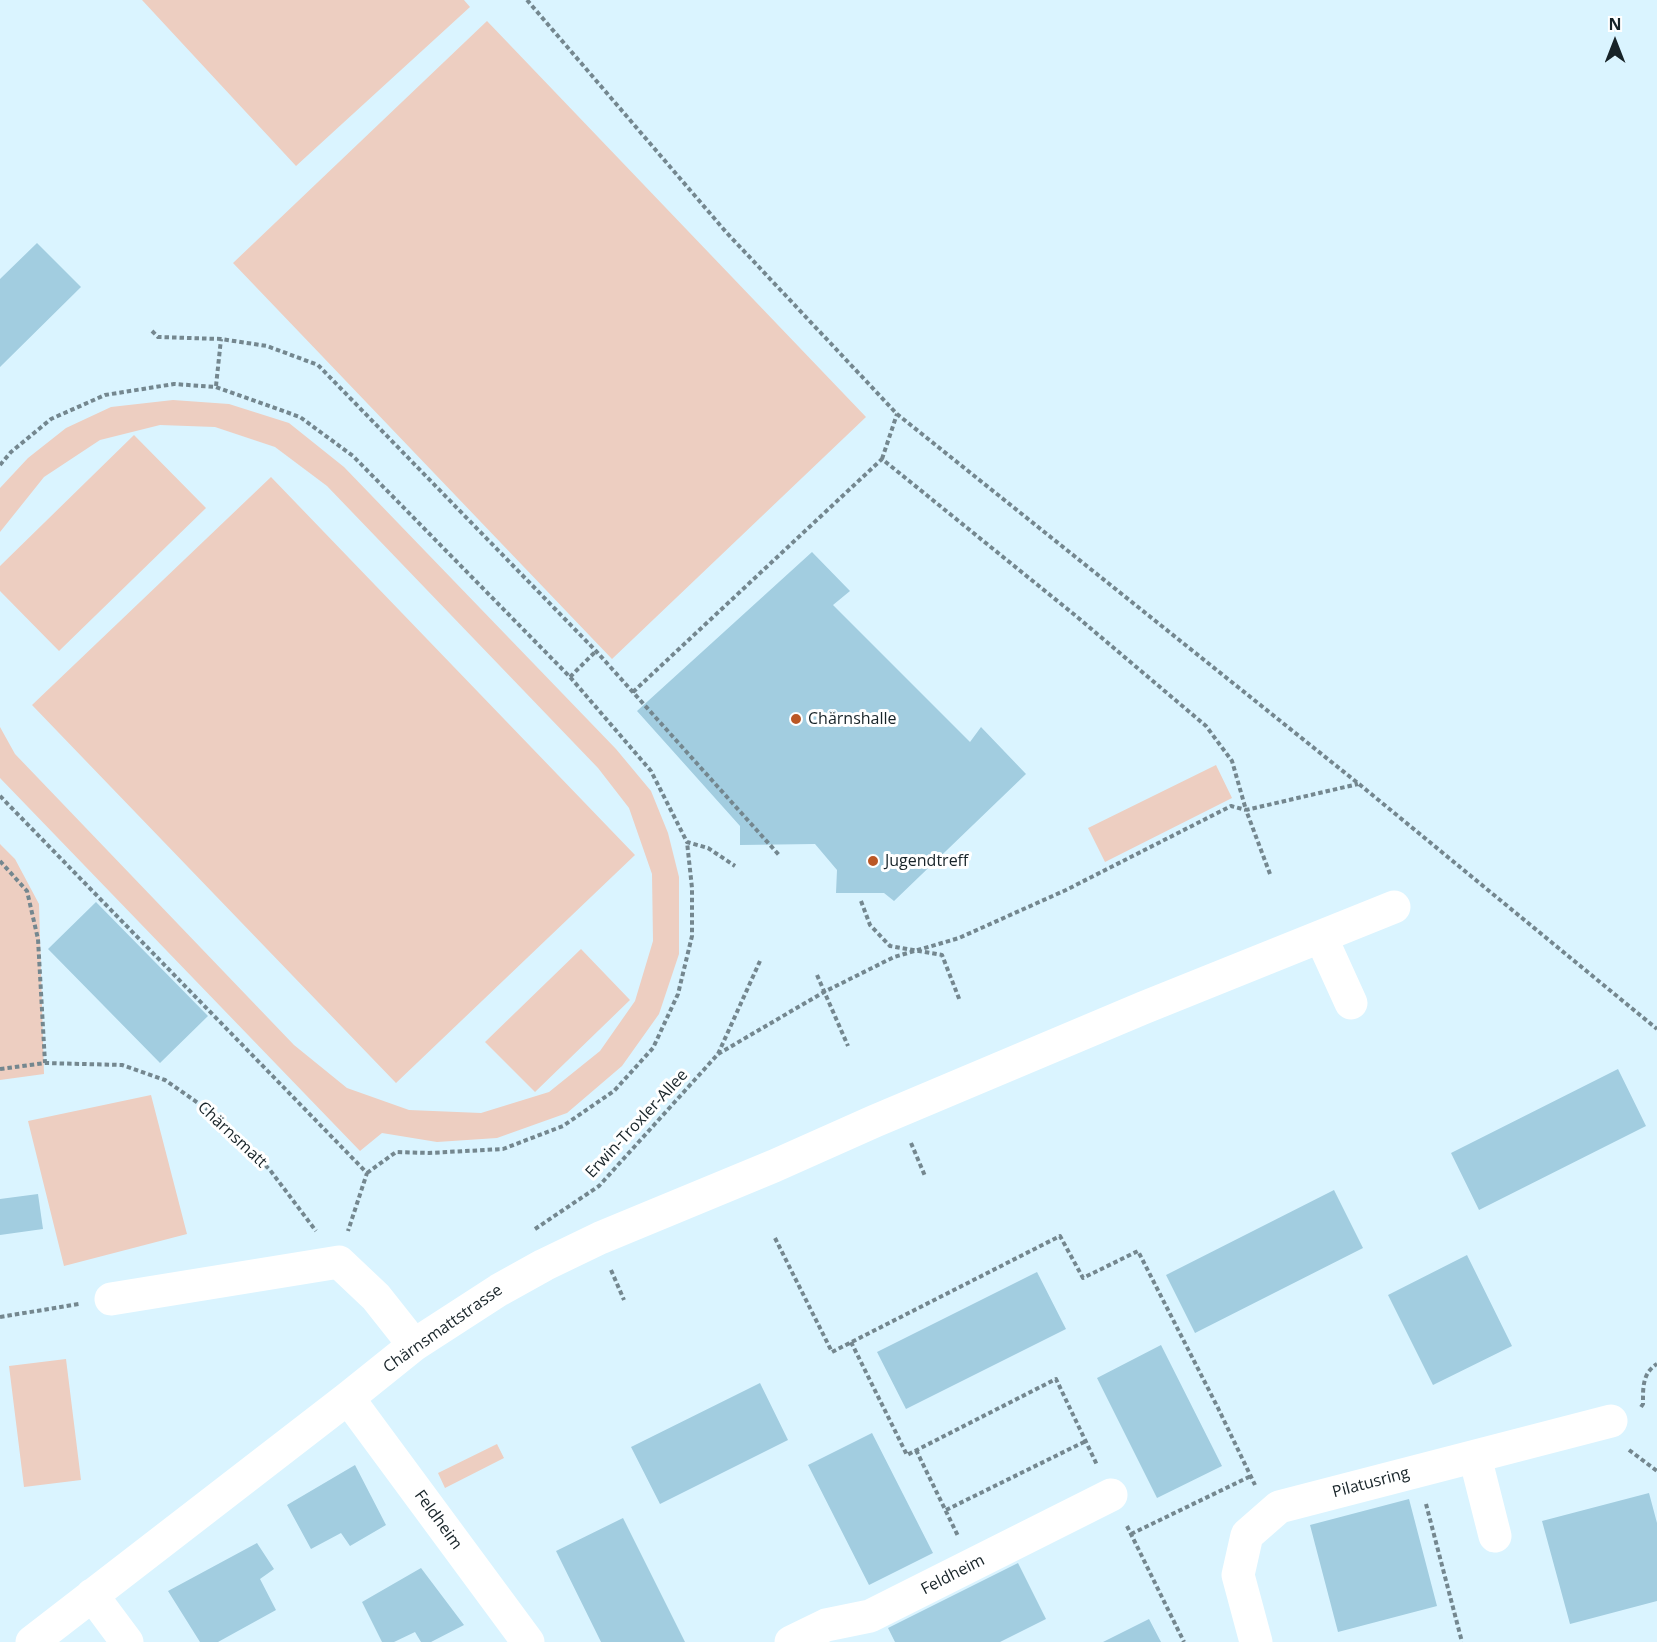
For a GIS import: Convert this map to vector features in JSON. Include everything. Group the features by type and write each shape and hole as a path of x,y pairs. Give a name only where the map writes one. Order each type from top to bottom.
{"street":[{"name":"Chärnsmattstrasse","path":"32,1642 414,1345 499,1290 544,1265 600,1238 774,1166 875,1120 1143,1008 1394,907"},
{"path":"1321,937 1351,1003"},
{"path":"111,1299 339,1262 376,1297 414,1345"},
{"name":"Feldheim","path":"348,1398 528,1642"},
{"name":"Pilatusring","path":"1256,1642 1238,1575 1247,1535 1279,1507 1611,1421"},
{"path":"1475,1457 1495,1536"},
{"name":"Feldheim","path":"791,1642 826,1625 870,1616 1111,1495"},
{"path":"92,1595 127,1642"}],"path":[{"path":"528,0 726,232 897,414 1359,784 1657,1029"},
{"path":"152,331 158,337 221,339 267,346 318,365 596,651 779,855"},
{"path":"216,387 221,339"},
{"path":"0,465 11,452 51,419 105,395 174,384 216,387 300,417 353,456 570,677 651,771 687,842 692,888 692,936 678,994 653,1048 614,1090 563,1126 503,1149 429,1153 396,1152 367,1173 339,1262"},
{"path":"633,692 882,459 897,414"},
{"path":"882,459 1076,616 1206,726 1232,761 1246,810 1270,874"},
{"path":"570,677 596,651"},
{"path":"718,1054 824,992 894,957 958,938 1066,890 1231,806 1246,810 1359,784"},
{"path":"0,796 367,1173"},
{"path":"687,842 708,848 735,866"},
{"path":"0,861 27,891 38,939 45,1063"},
{"path":"861,902 870,925 890,946 942,955 960,1001"},
{"name":"Erwin-Troxler-Allee","path":"534,1230 599,1186 718,1054 760,961"},
{"path":"817,975 848,1046"},
{"name":"Chärnsmatt","path":"0,1069 45,1063 122,1065 165,1080 211,1112 270,1170 339,1262"},
{"path":"910,1140 925,1176"},
{"path":"776,1238 832,1352 1060,1236 1083,1278 1138,1251 1270,1515"},
{"path":"607,1260 624,1300"},
{"path":"0,1317 111,1299"},
{"path":"851,1342 907,1455 1056,1379 1184,1642"},
{"path":"946,1510 1086,1441"},
{"path":"916,1450 973,1565"},
{"path":"1418,1471 1462,1642"},
{"path":"1131,1534 1251,1476"}],"shaded area":[{"path":"142,0 464,0 470,7 296,166"},
{"path":"487,21 866,417 612,659 233,263"},
{"path":"173,400 229,404 289,423 344,467 616,749 651,791 668,833 679,877 679,954 659,1014 622,1066 567,1113 497,1138 437,1142 382,1133 360,1151 0,778 0,727 15,754 294,1045 347,1088 409,1110 481,1113 549,1092 600,1051 635,1001 653,941 652,874 629,808 598,768 327,486 275,447 215,427 160,425 100,440 44,477 0,532 0,488 28,458 66,428 111,407"},
{"path":"134,435 206,508 59,651 0,591 0,566"},
{"path":"271,477 635,855 396,1083 32,705"},
{"path":"1216,765 1232,798 1105,862 1088,828"},
{"path":"0,844 15,859 39,904 44,1074 0,1080"},
{"path":"581,949 630,1000 535,1092 485,1042"},
{"path":"151,1095 187,1234 64,1266 28,1121"},
{"path":"66,1359 81,1480 24,1487 9,1366"},
{"path":"497,1444 504,1458 445,1488 438,1473"}],"building":[{"path":"37,243 81,287 0,367 0,279"},
{"name":"Chärnshalle","path":"812,552 850,591 833,605 970,742 981,727 1026,774 894,901 884,893 836,893 837,870 815,844 740,845 740,826 637,711"},
{"path":"96,902 208,1016 160,1063 48,949"},
{"path":"1618,1069 1646,1126 1479,1210 1451,1153"},
{"path":"1334,1190 1363,1248 1195,1333 1166,1275"},
{"path":"38,1194 43,1229 0,1235 0,1199"},
{"path":"1467,1255 1512,1346 1433,1385 1388,1295"},
{"path":"1037,1272 1066,1329 906,1409 877,1352"},
{"path":"1161,1345 1222,1466 1157,1498 1097,1378"},
{"path":"760,1383 788,1440 660,1504 631,1447"},
{"path":"872,1433 933,1553 869,1585 808,1465"},
{"path":"355,1465 386,1525 350,1546 341,1533 311,1549 287,1505"},
{"path":"1649,1493 1657,1523 1657,1601 1570,1624 1542,1521"},
{"path":"1409,1499 1437,1606 1338,1632 1310,1525"},
{"path":"623,1518 685,1642 601,1642 556,1551"},
{"path":"257,1543 274,1569 260,1579 276,1610 218,1642 200,1642 168,1591"},
{"path":"1018,1563 1046,1619 1000,1642 895,1642 888,1628"},
{"path":"421,1568 464,1625 431,1642 421,1642 415,1632 394,1642 382,1642 362,1602"},
{"path":"1149,1619 1161,1642 1103,1642"}],"place":[{"name":"Chärnshalle","path":"796,719"},
{"name":"Jugendtreff","path":"873,861"}]}
